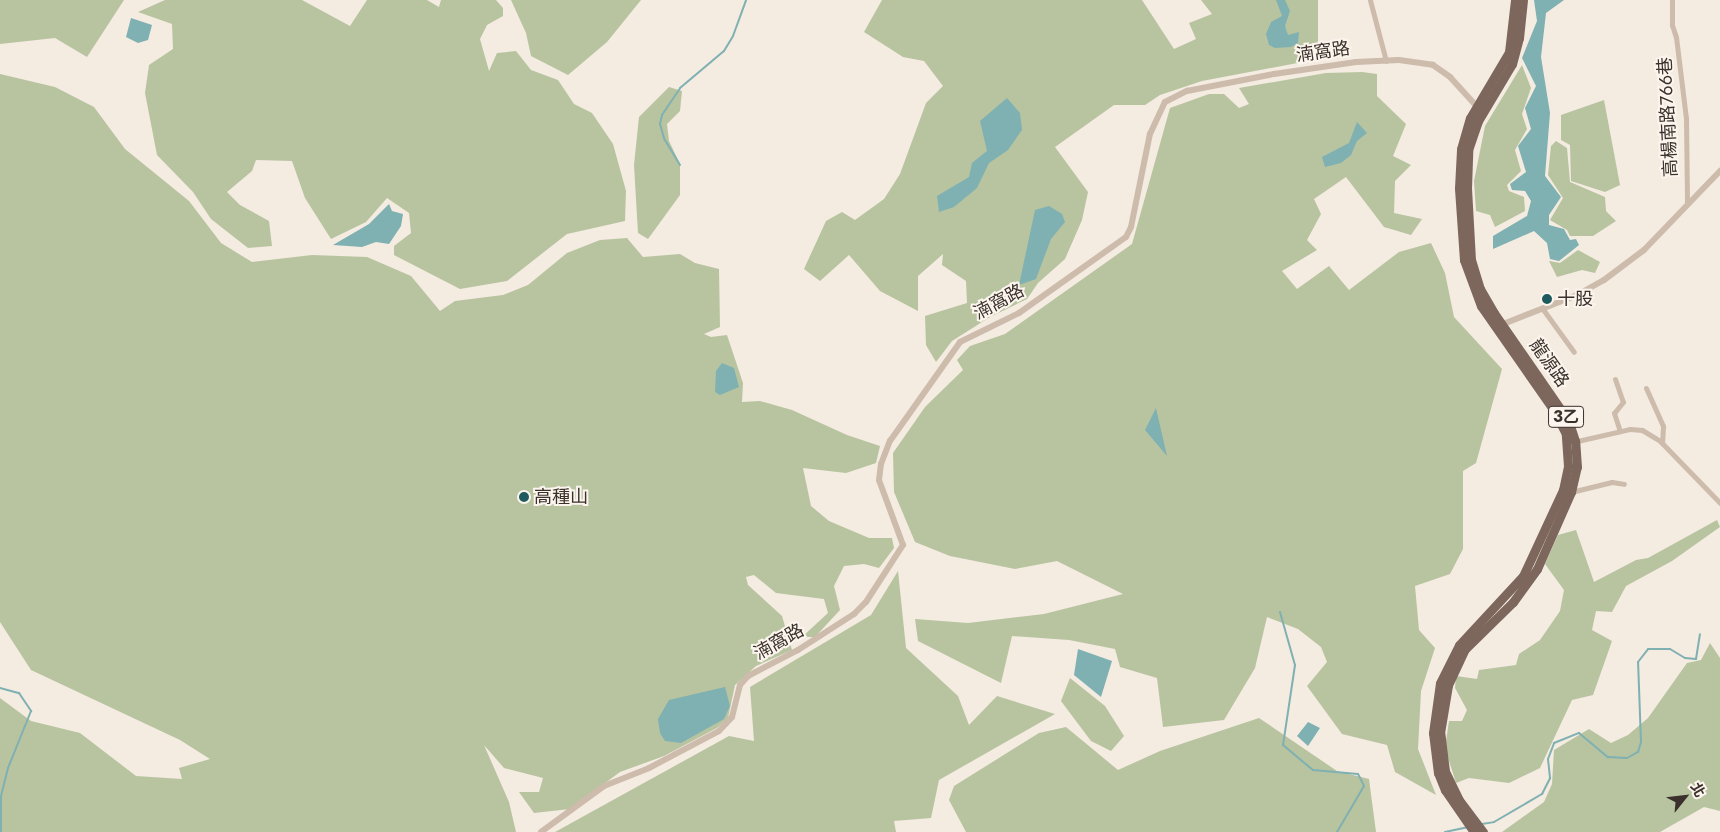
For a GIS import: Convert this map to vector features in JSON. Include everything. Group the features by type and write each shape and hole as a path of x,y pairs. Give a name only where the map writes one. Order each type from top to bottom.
{"main road":[{"name":"3乙","path":"1475,828 1452,787 1441,752 1441,717 1448,685 1465,649 1513,602 1530,581 1571,492 1577,466 1572,442 1555,412 1474,292 1462,246 1459,164 1464,133 1509,52 1515,0"},
{"name":"3乙","path":"1479,109 1512,64 1519,38 1523,0"},
{"name":"3乙","path":"1475,828 1445,790 1434,754 1434,717 1440,683 1459,645 1507,597 1530,565 1563,490 1572,442"}],"street":[{"path":"1370,0 1386,60"},
{"name":"高楊南路766巷","path":"1672,0 1672,25 1676,37 1686,118 1687,204"},
{"name":"湳窩路","path":"542,832 604,786 664,760 727,724 740,685 748,676 798,650 854,614 866,602 903,545 879,480 881,464 890,442 960,342 1018,313 1126,237 1131,227 1150,134 1165,102 1187,92 1274,74 1386,60 1433,65 1450,77 1479,109"},
{"path":"1498,326 1577,295 1604,280 1644,250 1720,171"},
{"path":"1542,308 1574,352"},
{"path":"1615,379 1623,402 1614,413 1620,431"},
{"path":"1646,388 1663,426 1662,443"},
{"path":"1572,442 1620,431 1642,430 1662,443 1720,503"},
{"path":"1571,492 1612,482 1624,484"}],"green space":[{"path":"0,0 124,0 87,57 55,38 0,44"},
{"path":"165,0 302,0 350,26 367,0 427,0 439,7 441,0 496,0 503,8 503,16 487,25 480,39 489,71 497,53 516,51 531,70 558,80 574,104 592,113 613,144 626,191 625,221 567,234 507,281 460,289 394,255 394,246 411,233 409,213 387,198 366,222 331,239 305,198 292,161 256,160 252,171 227,192 240,205 269,221 272,246 248,248 211,219 193,192 157,155 145,93 149,65 173,49 172,24 138,12"},
{"path":"511,0 641,0 607,42 568,75 531,56 526,33"},
{"path":"882,0 1142,0 1174,49 1196,39 1189,23 1212,14 1201,0 1318,0 1318,42 1308,61 1202,81 1160,95 1145,105 1114,105 1055,147 1088,192 1082,220 1065,259 1038,283 1027,299 990,317 952,341 936,362 926,345 925,316 967,303 966,281 942,265 943,254 918,276 918,311 880,291 849,255 820,281 804,269 826,221 842,212 855,220 884,199 900,174 926,103 943,86 924,61 903,57 864,32"},
{"path":"1522,65 1531,88 1522,114 1527,129 1515,150 1521,171 1507,185 1509,191 1524,197 1525,211 1495,227 1490,215 1476,211 1474,181 1485,126"},
{"path":"1362,72 1377,74 1377,96 1406,124 1393,156 1411,165 1395,181 1394,213 1422,219 1411,235 1384,227 1346,177 1314,199 1321,214 1307,240 1317,250 1282,271 1297,289 1329,266 1349,290 1399,252 1431,243 1445,273 1454,317 1502,369 1476,463 1463,471 1463,549 1450,574 1415,586 1419,630 1435,648 1421,691 1418,749 1436,795 1395,772 1387,745 1342,734 1307,686 1327,662 1321,647 1298,629 1267,617 1255,668 1224,720 1163,727 1157,678 1120,667 1115,649 1069,640 1012,636 1001,683 918,641 915,619 968,623 1044,614 1123,594 1057,561 1015,569 950,556 915,542 894,492 893,453 925,407 963,370 957,360 970,346 1005,334 1132,244 1170,108 1209,94 1224,94 1239,108 1249,104 1239,88 1326,73"},
{"path":"0,74 55,87 94,107 125,149 189,201 221,243 252,262 312,255 367,257 411,276 440,311 455,301 503,295 528,285 567,253 600,240 627,238 643,257 680,254 695,263 719,269 720,327 704,334 711,337 727,335 743,383 742,402 760,401 792,410 847,435 880,446 876,463 846,473 803,468 811,506 829,521 869,538 892,538 894,548 879,568 864,564 844,566 834,586 840,610 815,637 802,637 828,613 824,599 776,593 754,575 746,577 748,585 782,616 792,650 756,666 735,685 728,718 717,728 664,756 620,772 570,809 534,813 519,792 539,792 543,778 504,768 484,745 509,802 516,832 0,832 0,698 31,721 80,733 136,776 182,779 179,768 210,759 180,740 31,670 0,622"},
{"path":"669,87 682,91 680,111 667,124 669,141 680,164 680,195 648,239 638,233 634,165 639,117"},
{"path":"1604,100 1620,185 1605,192 1571,181 1570,145 1561,140 1561,115"},
{"path":"1556,141 1567,148 1570,182 1605,197 1606,211 1616,221 1593,236 1570,236 1567,230 1550,220 1563,198 1548,175 1551,146"},
{"path":"1578,250 1600,262 1595,273 1582,270 1557,277 1549,261 1560,263"},
{"path":"1717,520 1720,527 1672,561 1626,586 1612,612 1596,611 1592,630 1612,641 1593,695 1572,700 1540,768 1509,783 1469,778 1456,783 1445,748 1449,721 1462,721 1467,710 1455,688 1456,676 1477,679 1479,670 1516,665 1519,654 1540,640 1560,611 1564,590 1545,564 1558,535 1576,530 1594,582 1636,560 1648,558"},
{"path":"898,571 906,648 958,696 969,725 997,696 1055,714 939,780 931,818 894,821 896,832 555,832 729,736 754,741 750,687 871,615"},
{"path":"1710,643 1720,658 1720,811 1704,807 1660,832 1502,832 1544,802 1552,784 1554,750 1589,729 1611,743 1628,735 1648,718 1687,663 1701,660"},
{"path":"1070,678 1105,706 1124,736 1111,751 1091,741 1061,701"},
{"path":"1259,718 1337,771 1369,779 1376,832 966,832 949,800 954,786 1039,733 1066,727 1118,770 1160,751"}],"water":[{"path":"1276,0 1285,0 1290,11 1285,26 1288,35 1299,32 1298,43 1291,47 1275,48 1269,45 1266,34 1271,22 1282,16"},
{"path":"1534,0 1564,0 1546,13 1541,57 1550,113 1545,176 1561,197 1549,215 1549,225 1564,229 1570,240 1576,239 1579,245 1559,261 1550,259 1547,243 1534,231 1493,249 1493,236 1527,216 1531,201 1525,191 1512,190 1510,184 1526,172 1518,146 1531,129 1525,108 1536,86 1522,58 1537,21"},
{"path":"131,18 152,25 148,40 138,43 126,37"},
{"path":"1007,98 1020,113 1022,130 1008,150 989,163 977,188 954,207 939,212 937,196 969,177 972,163 987,151 980,121"},
{"path":"1357,122 1367,133 1357,141 1351,155 1341,163 1325,167 1322,157 1349,143"},
{"path":"389,204 392,211 403,214 401,226 389,244 376,242 362,247 333,245 369,224"},
{"path":"1049,206 1062,214 1065,222 1051,239 1036,279 1019,285 1035,210"},
{"path":"722,363 734,368 739,387 720,395 715,392 716,371"},
{"path":"1156,408 1167,456 1145,430"},
{"path":"1078,649 1112,661 1101,697 1074,675"},
{"path":"725,687 730,706 724,719 681,743 665,741 660,733 658,719 669,700"},
{"path":"1308,722 1320,728 1308,746 1297,736"}],"waterway":[{"path":"680,165 664,138 660,124 662,115 680,88 724,51 733,36 746,0"},
{"path":"1280,612 1295,665 1283,745 1313,770 1358,774 1364,786 1337,832"},
{"path":"1482,824 1494,822 1542,794 1550,778 1548,759 1554,743 1579,733 1608,757 1627,758 1638,752 1641,742 1638,662 1648,649 1670,649 1685,658 1696,659 1700,634"},
{"path":"0,688 19,693 31,711 8,768 1,797 1,832"},
{"path":"1445,832 1468,827"}],"place":[{"name":"十股","path":"1547,299"},
{"name":"高種山","path":"524,497"}]}
